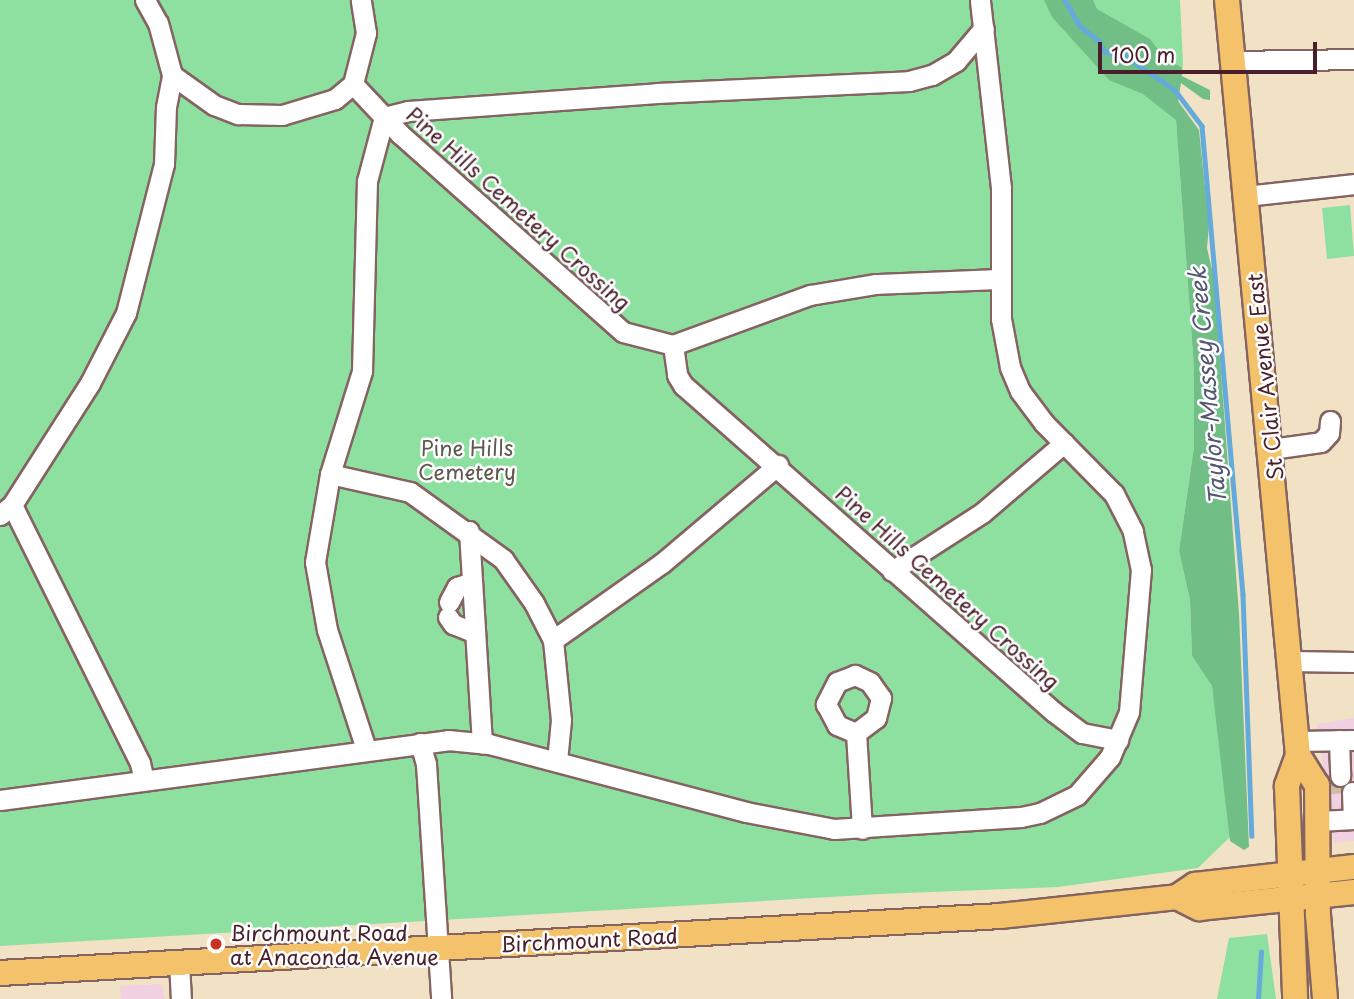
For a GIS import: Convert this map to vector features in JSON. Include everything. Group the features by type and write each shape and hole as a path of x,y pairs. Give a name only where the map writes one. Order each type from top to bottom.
{"main road":[{"name":"St Clair Avenue East","path":"1227,0 1297,748 1287,786 1295,999"},
{"name":"St Clair Avenue East","path":"1297,748 1317,785 1342,820 1319,871 1325,999"},
{"name":"Birchmount Road","path":"0,973 1000,916 1177,897 1195,885 1354,867"},
{"name":"Birchmount Road","path":"1177,897 1199,908 1354,892"}],"street":[{"path":"144,781 140,764 6,510 90,383 126,313 164,163 166,107 172,75 158,23 145,0"},
{"path":"172,75 214,105 238,114 282,115 335,99 352,84 366,33 361,0"},
{"path":"0,800 420,743 482,744 557,761 778,820 862,829 1040,813 1077,795 1102,767 1118,740 1134,689 1142,590 1139,550 1114,494 1063,443 1027,401 1010,367 1001,279 1001,188 981,0"},
{"path":"366,750 327,630 317,575 316,544 330,474 362,371 367,181 384,117 408,111 657,93 909,81 932,75 956,61 984,28"},
{"path":"1233,61 1354,59"},
{"name":"Pine Hills Cemetery Crossing","path":"352,84 384,117 623,331 673,345 677,375 683,385 778,465 892,571 1082,733 1118,740"},
{"path":"1246,197 1354,184"},
{"path":"673,345 810,295 876,284 1001,279"},
{"path":"1271,449 1321,442 1329,433 1330,421"},
{"path":"892,571 982,513 1063,443"},
{"path":"553,640 662,563 778,465"},
{"path":"330,474 410,492 469,531 503,559 534,603 553,640 561,720 557,761"},
{"path":"469,531 482,744"},
{"path":"472,582 457,587 449,609 453,624 475,633"},
{"path":"1290,661 1354,662"},
{"path":"856,733 862,829"},
{"path":"1297,748 1348,740 1342,820"},
{"path":"420,743 426,764 441,999"},
{"path":"179,962 181,999"}],"shaded area":[{"path":"1354,718 1354,841 1334,843 1317,724"},
{"path":"161,984 165,999 121,999 120,986"}],"green space":[{"name":"Pine Hills Cemetery","path":"0,0 1180,0 1183,64 1176,120 1194,368 1194,447 1179,551 1190,600 1192,656 1212,686 1232,835 1198,868 1058,887 881,894 0,946"},
{"path":"1044,0 1093,0 1097,9 1150,39 1164,57 1182,68 1182,76 1210,90 1210,100 1203,99 1181,83 1178,101 1199,130 1209,226 1207,248 1214,278 1239,614 1249,847 1244,850 1230,841 1212,686 1192,656 1190,600 1179,551 1194,447 1194,368 1176,120 1143,94 1109,80 1052,17"},
{"path":"1350,205 1354,256 1327,259 1322,208"},
{"path":"1267,934 1276,999 1217,999 1229,938"}],"waterway":[{"name":"Taylor-Massey Creek","path":"1065,0 1080,26 1099,41 1104,51 1125,56 1175,90 1202,126 1243,595 1252,836"},
{"path":"1258,999 1261,952"}],"tunnel":[{"path":"1340,776 1341,793"}],"place":[{"name":"Birchmount Road at Anaconda Avenue","path":"216,944"}]}
